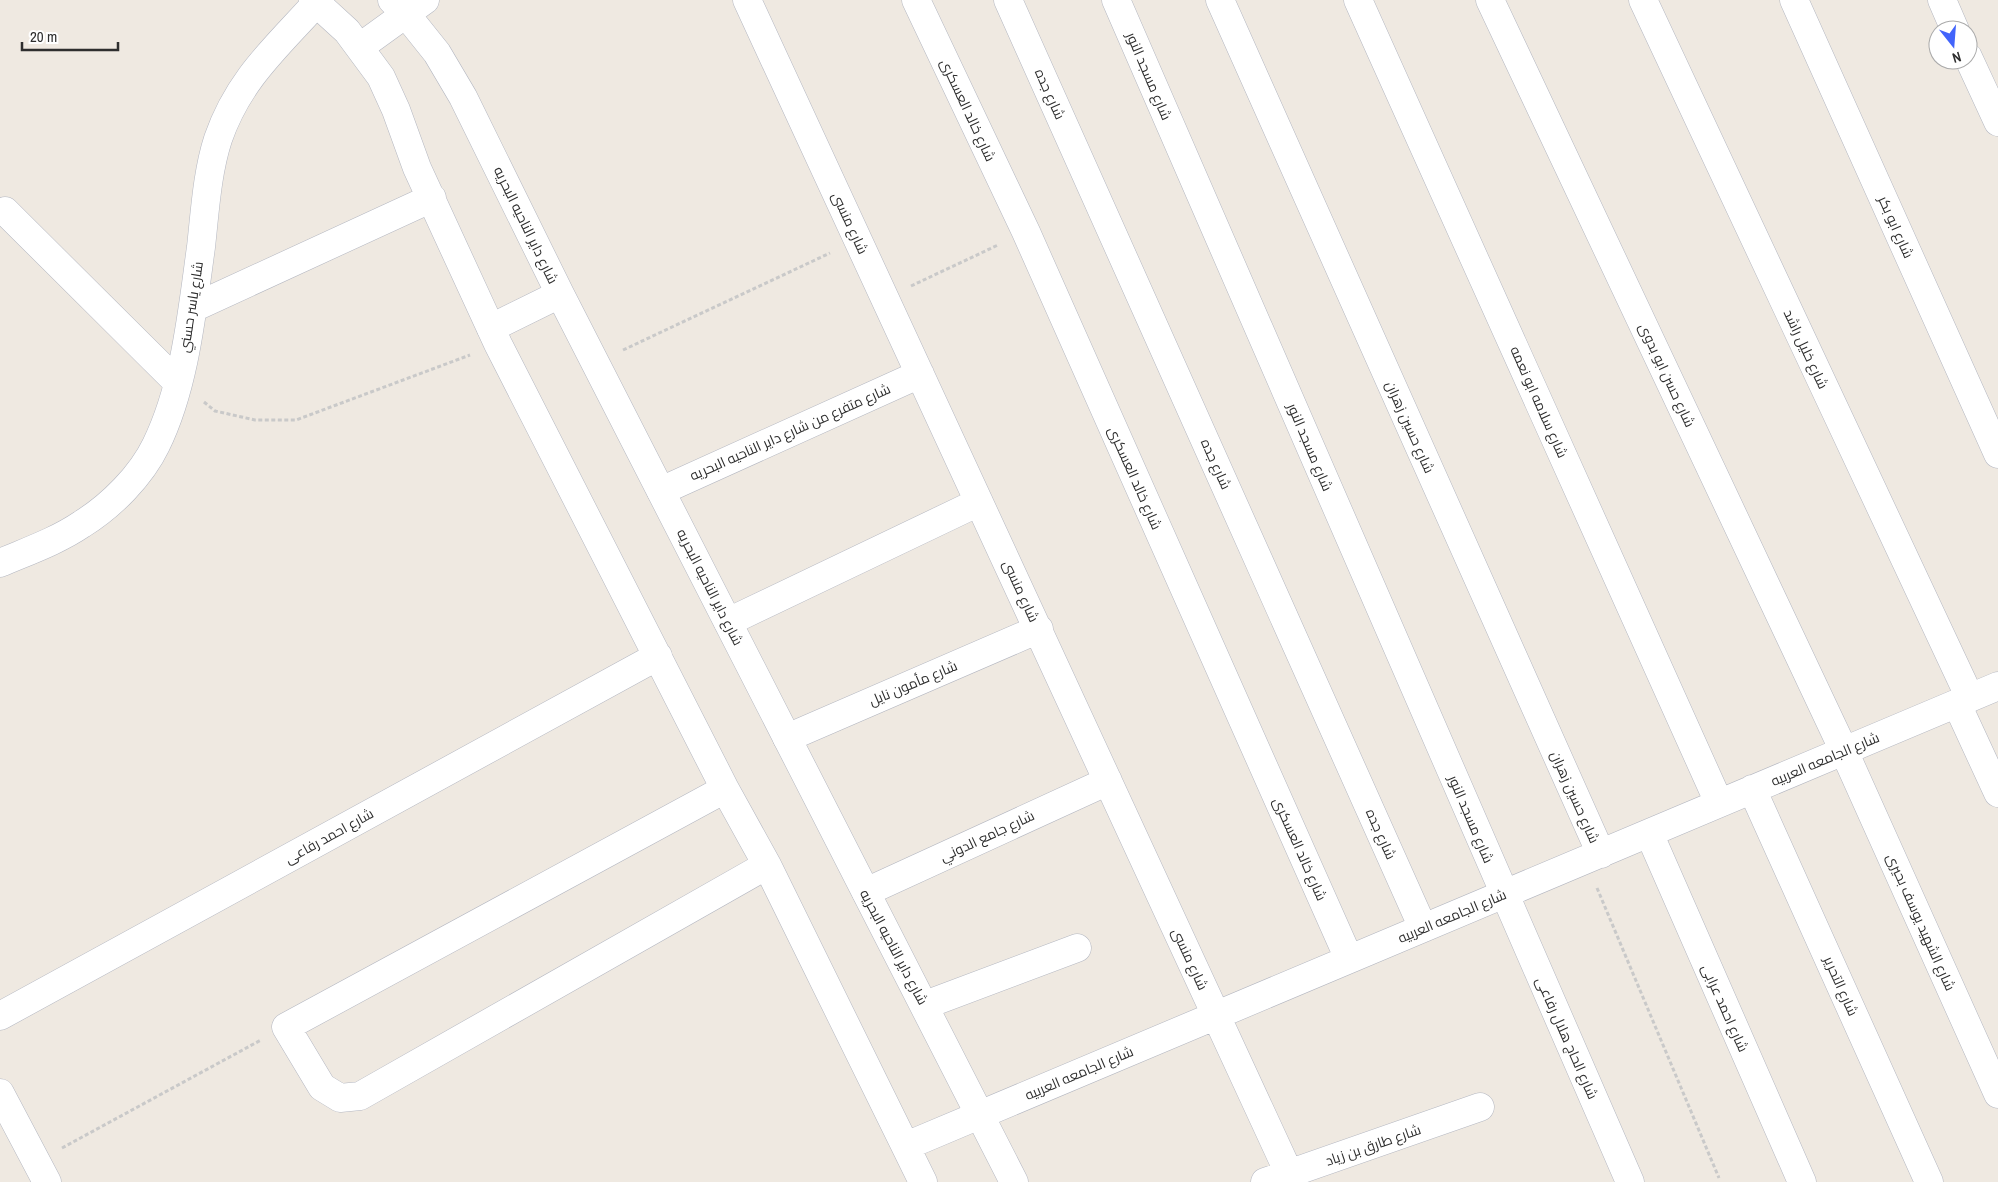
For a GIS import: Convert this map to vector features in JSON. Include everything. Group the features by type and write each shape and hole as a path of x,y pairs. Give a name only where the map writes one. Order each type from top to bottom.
{"street":[{"name":"شارع منسى","path":"748,0 1216,1016 1282,1179"},
{"name":"شارع خالد العسكرى","path":"916,0 1026,232 1349,959"},
{"name":"شارع جده","path":"1008,0 1423,928"},
{"name":"شارع مسجد النور","path":"1116,0 1504,894"},
{"name":"شارع حسين زهران","path":"1220,0 1593,857"},
{"name":"شارع سلامه ابو نعمه","path":"1358,0 1719,804"},
{"name":"شارع حسن ابو بدوى","path":"1490,0 1844,751"},
{"name":"شارع خليل راشد","path":"1643,0 1963,701 1998,793"},
{"name":"شارع ابو بكر","path":"1794,0 1998,454"},
{"path":"1942,0 1951,20"},
{"path":"316,1 360,47 381,77 432,198 495,336 725,789 767,866 923,1182"},
{"name":"شارع ياسر حسني","path":"0,563 46,544 82,524 110,503 136,476 156,446 178,383 193,308 210,175 218,140 232,106 250,76 316,1"},
{"path":"360,47 408,4"},
{"name":"شارع داير الناحيه البحريه","path":"408,4 463,97 595,363 1014,1182"},
{"path":"1974,70 1998,122"},
{"path":"193,308 432,198"},
{"path":"5,211 178,383"},
{"path":"495,336 560,294"},
{"name":"شارع متفرع من شارع داير الناحيه البحريه","path":"661,491 920,374"},
{"path":"728,622 979,502"},
{"name":"شارع مأمون نايل","path":"787,738 1039,629"},
{"name":"شارع احمد رفاعى","path":"0,1016 658,656"},
{"name":"شارع الجامعه العربيه","path":"906,1146 1998,686"},
{"name":"شارع الشهيد يوسف بحيرى","path":"1844,751 1998,1094"},
{"name":"شارع جامع الدوني","path":"866,892 1108,781"},
{"path":"725,789 286,1027 322,1087 340,1098 360,1096 767,866"},
{"name":"شارع التحرير","path":"1752,789 1930,1182"},
{"name":"شارع احمد عرابى","path":"1649,833 1802,1182"},
{"name":"شارع الحاج هلال رفاعى","path":"1504,894 1630,1182"},
{"path":"925,1005 1077,948"},
{"path":"0,1093 42,1172"},
{"name":"شارع طارق بن زياد","path":"1282,1179 1480,1107"}],"path":[{"path":"885,298 1026,232"},
{"path":"595,363 858,240"},
{"path":"178,383 215,410 255,420 296,420 495,336"},
{"path":"1593,857 1719,1178"},
{"path":"42,1172 286,1027"}]}
